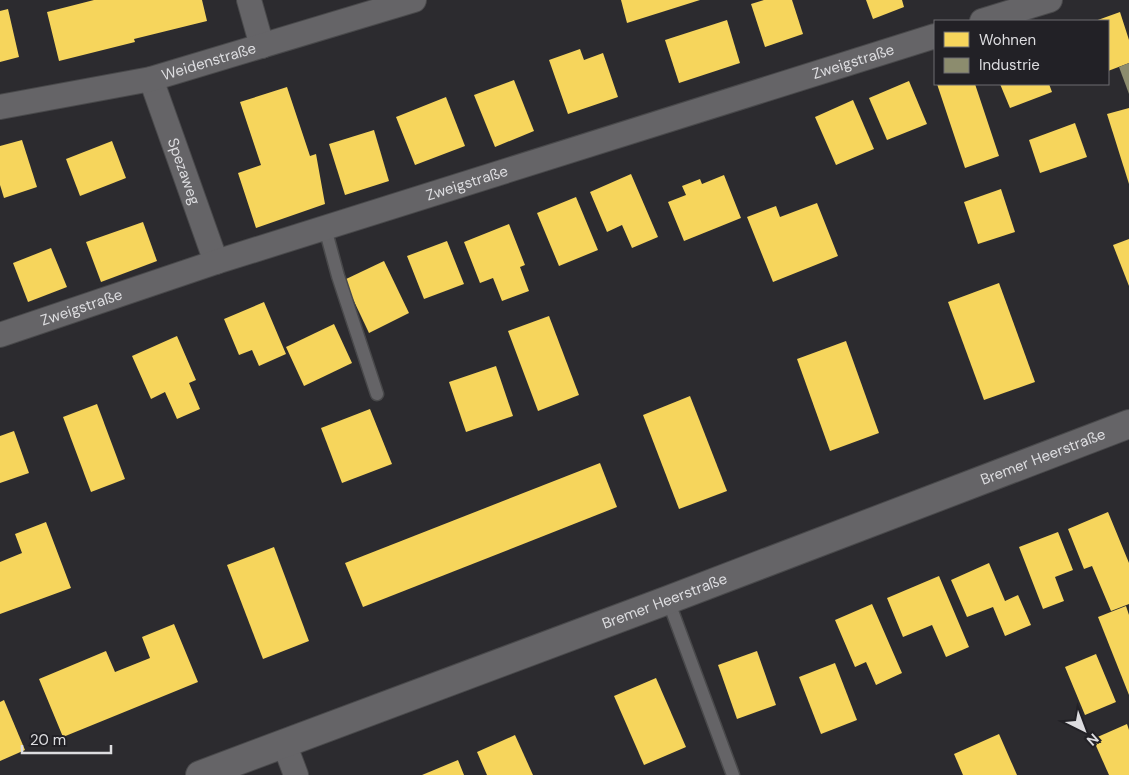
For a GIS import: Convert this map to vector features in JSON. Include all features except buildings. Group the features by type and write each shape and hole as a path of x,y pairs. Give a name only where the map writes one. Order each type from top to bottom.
{"street":[{"path":"249,0 262,46"},
{"name":"Weidenstraße","path":"0,108 151,79 414,0"},
{"path":"985,20 1050,0"},
{"name":"Zweigstraße","path":"0,335 216,262 934,36"},
{"name":"Spezaweg","path":"151,79 216,262"},
{"name":"Bremer Heerstraße","path":"200,775 668,600 1129,424"},
{"path":"284,743 296,775"}],"lane":[{"path":"325,228 338,276 377,394"},
{"path":"668,600 732,775"}]}
